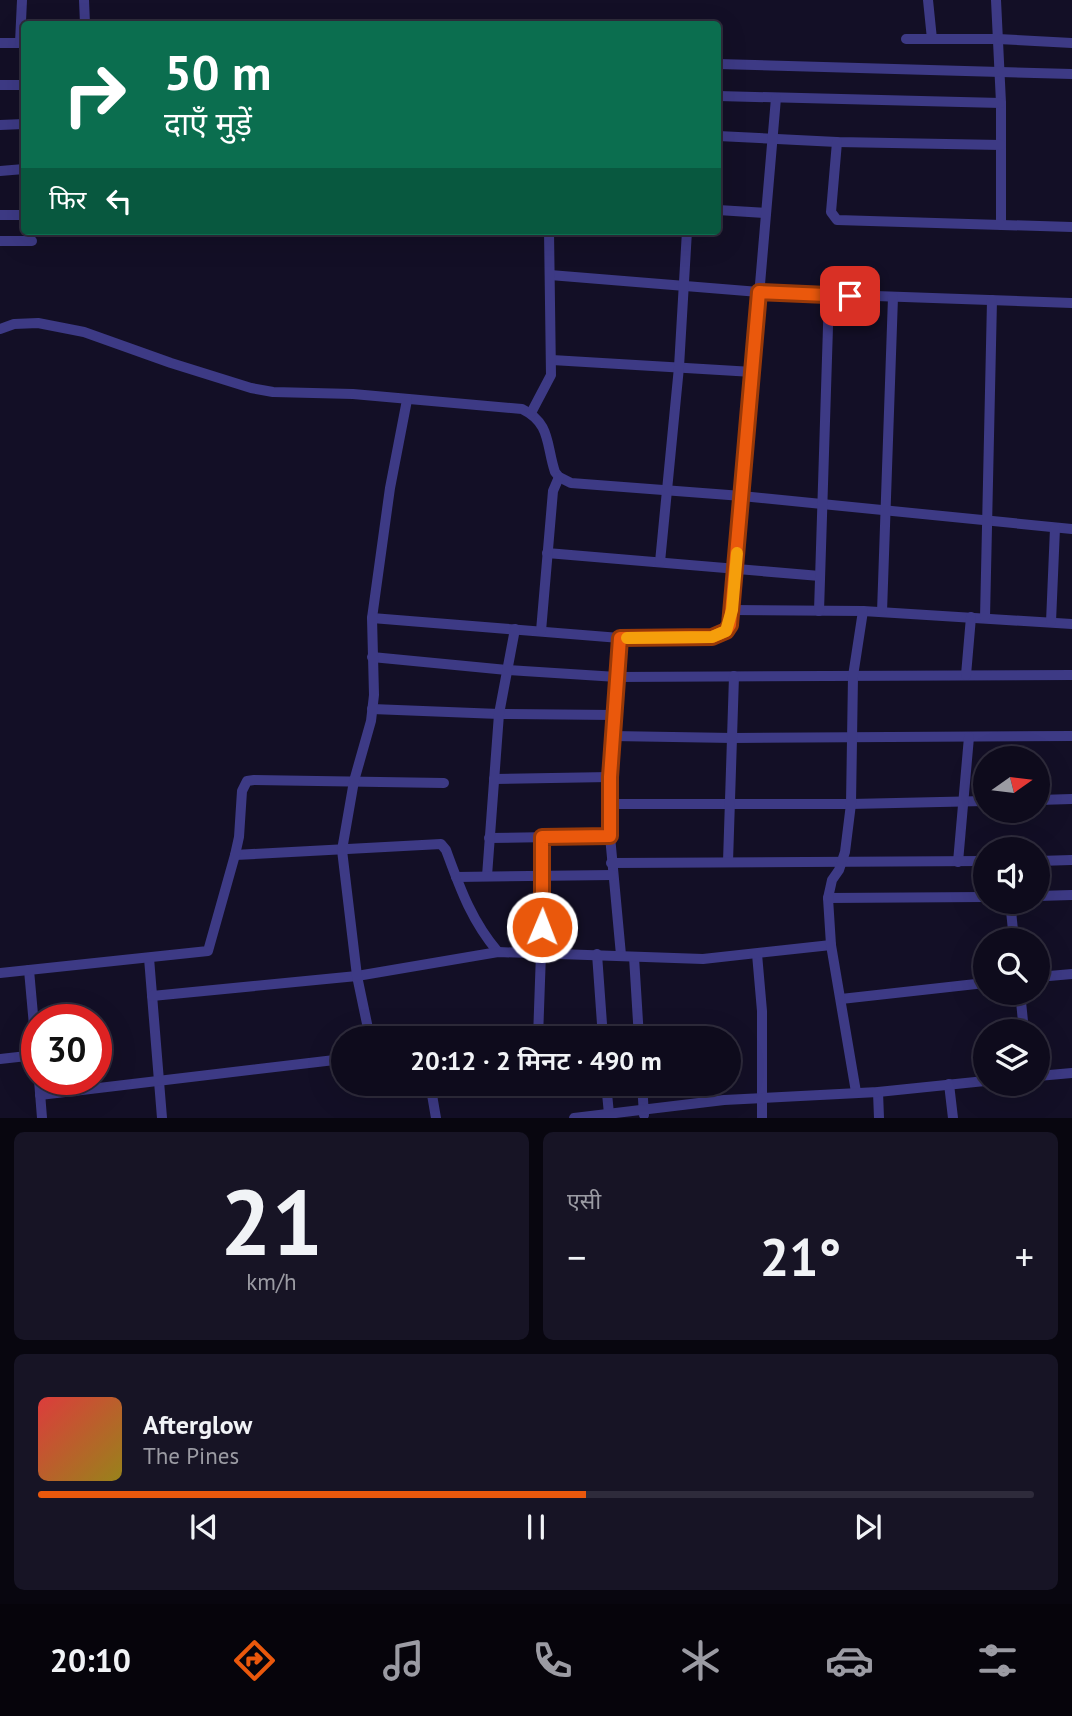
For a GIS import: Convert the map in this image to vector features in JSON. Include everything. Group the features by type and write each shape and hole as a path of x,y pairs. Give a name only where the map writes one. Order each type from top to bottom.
{"street":[{"path":"22,0 22,21"},
{"path":"84,0 85,21"},
{"path":"928,0 932,39"},
{"path":"996,0 1001,103 1000,225"},
{"path":"906,38 1072,43"},
{"path":"0,43 21,43"},
{"path":"721,64 1072,74"},
{"path":"0,85 21,85"},
{"path":"721,96 1001,103"},
{"path":"372,618 620,638 712,637 726,631 732,610 736,569 776,98"},
{"path":"0,125 21,124"},
{"path":"721,136 836,142 1001,145"},
{"path":"836,142 831,212 837,220 1072,227"},
{"path":"0,172 21,169"},
{"path":"721,210 766,214"},
{"path":"0,215 21,215"},
{"path":"531,413 548,384 552,360 549,235"},
{"path":"660,562 679,367 687,235"},
{"path":"0,241 32,241"},
{"path":"550,275 759,292 1072,303"},
{"path":"819,611 829,295"},
{"path":"882,612 893,298"},
{"path":"985,618 992,300"},
{"path":"0,328 14,324 38,323 84,332 171,363 272,392 353,394 522,409 540,420 545,430 552,464 559,477 571,483 742,496 1072,529"},
{"path":"552,360 753,372"},
{"path":"367,1026 357,976 342,850 354,781 371,720 372,618 400,428 407,400"},
{"path":"541,631 553,491 559,477"},
{"path":"1051,622 1055,528"},
{"path":"547,553 820,576"},
{"path":"732,610 863,611 1072,624"},
{"path":"856,1092 831,945 828,898 832,880 842,862 851,804 853,676 863,611"},
{"path":"966,675 971,617"},
{"path":"487,876 499,714 515,629"},
{"path":"620,638 612,736 610,836 621,955"},
{"path":"372,657 617,677 1072,675"},
{"path":"727,862 734,676"},
{"path":"372,709 614,715"},
{"path":"612,736 1072,736"},
{"path":"958,862 969,737"},
{"path":"494,779 610,777"},
{"path":"0,973 208,951 235,855 242,791 247,781 444,783"},
{"path":"1050,800 1072,799"},
{"path":"610,804 973,801"},
{"path":"489,838 610,836"},
{"path":"538,1026 542,837"},
{"path":"235,855 441,844 446,849 473,918 498,953"},
{"path":"1050,860 1072,860"},
{"path":"611,863 973,861"},
{"path":"456,877 613,875"},
{"path":"1050,896 1072,895"},
{"path":"828,898 973,897"},
{"path":"152,996 357,976 498,953 703,959 831,945"},
{"path":"597,954 602,1026"},
{"path":"757,954 762,1011 762,1118"},
{"path":"634,957 638,1026"},
{"path":"149,958 162,1118"},
{"path":"29,970 32,1004"},
{"path":"1050,976 1072,974"},
{"path":"841,999 973,984"},
{"path":"0,1059 21,1058"},
{"path":"112,1086 331,1060"},
{"path":"1050,1075 1072,1073"},
{"path":"574,1118 644,1114 724,1100 878,1092 973,1081"},
{"path":"949,1084 953,1118"},
{"path":"878,1092 879,1118"},
{"path":"40,1095 42,1118"},
{"path":"432,1096 436,1118"},
{"path":"607,1096 608,1114"},
{"path":"643,1096 644,1114"}],"slow traffic":[{"path":"627,638 712,637 726,631 730,625 737,553"}],"route":[{"path":"542,927 542,837 610,836 612,736 620,638 712,637 726,631 730,625 759,292 850,296"}]}
